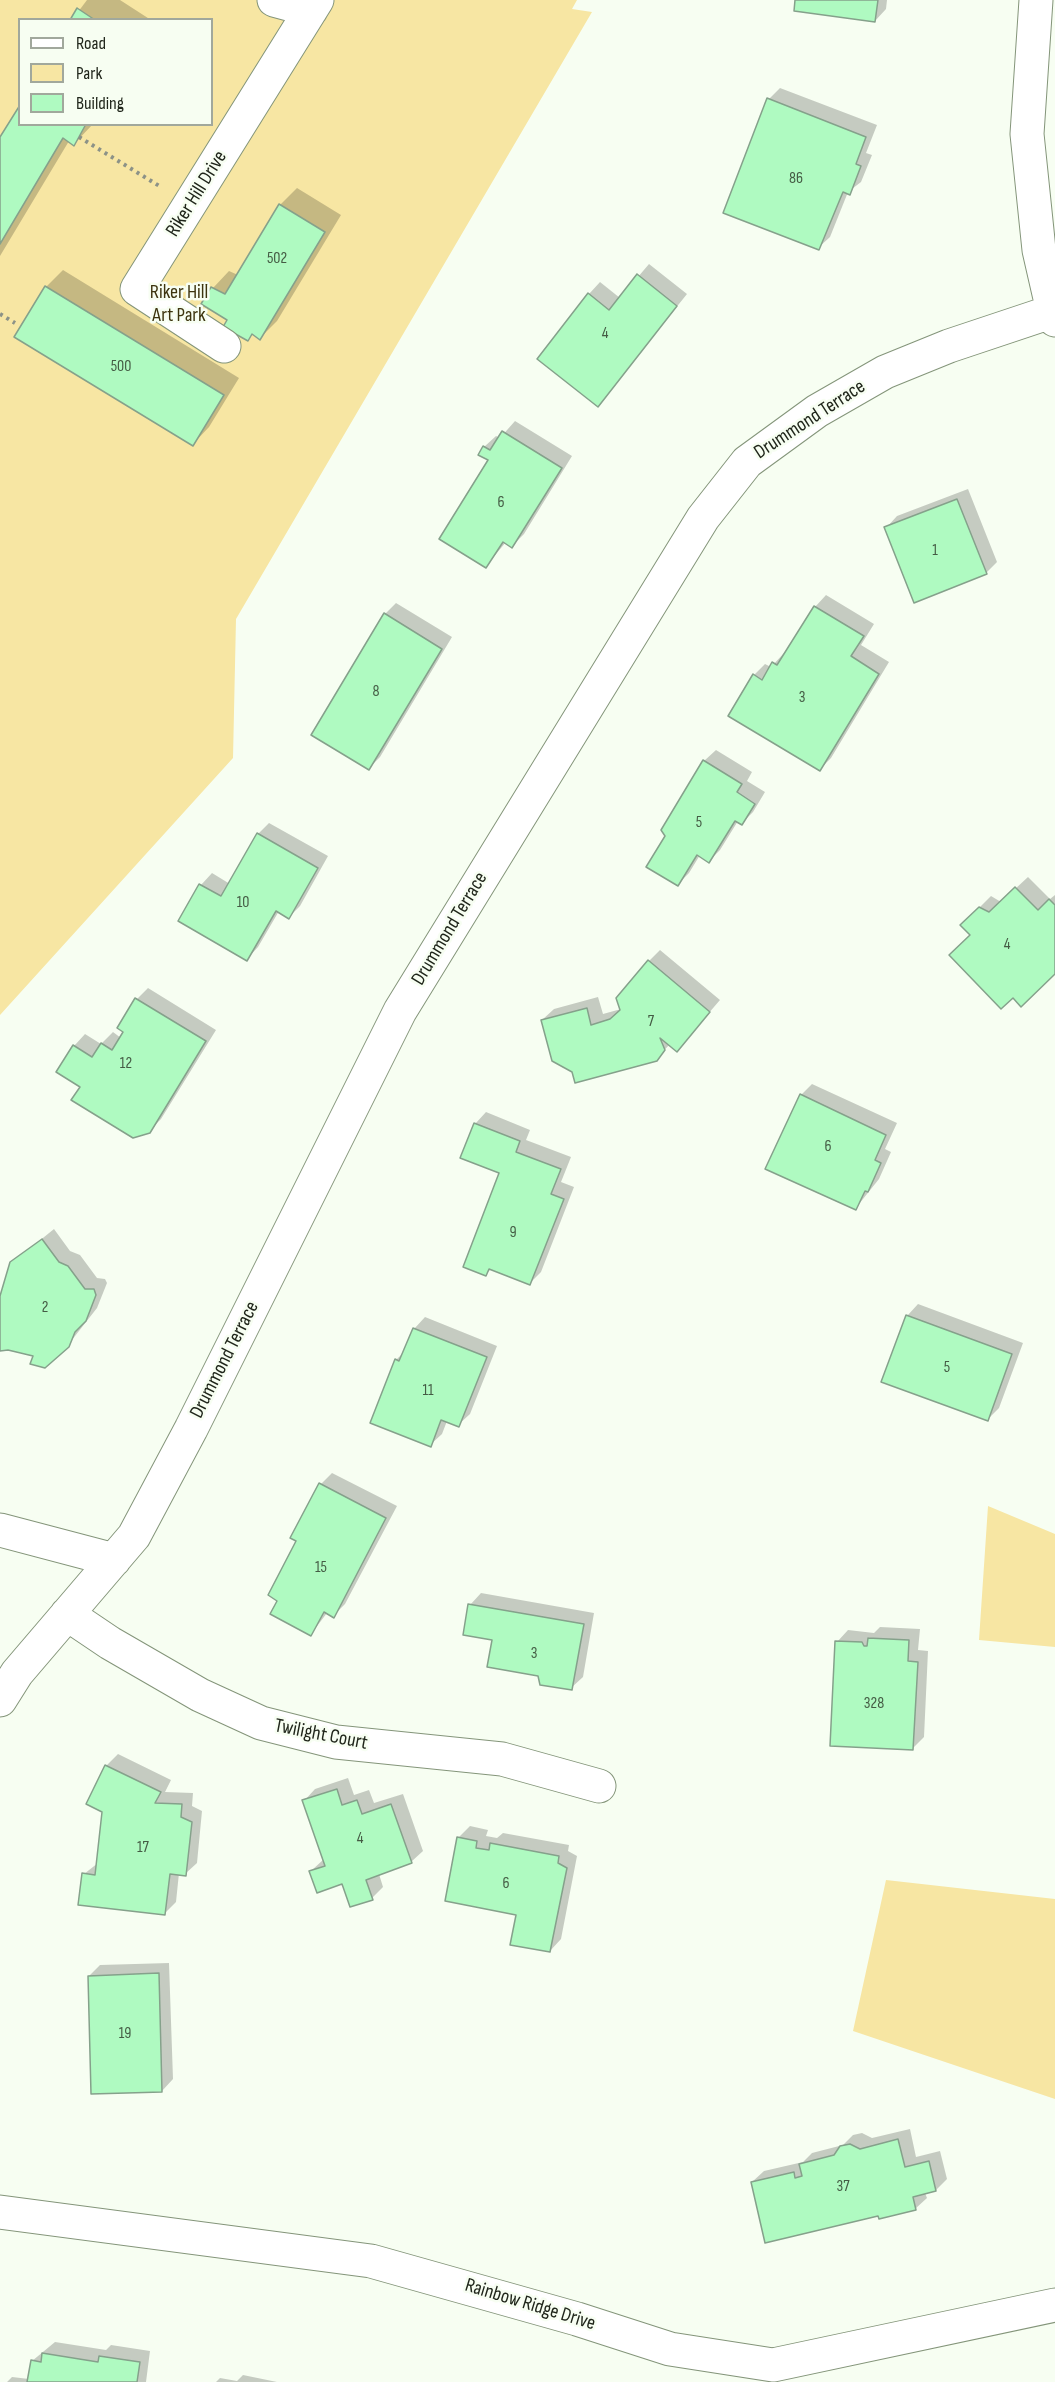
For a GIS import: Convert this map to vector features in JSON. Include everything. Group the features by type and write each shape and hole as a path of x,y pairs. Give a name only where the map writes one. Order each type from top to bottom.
{"street":[{"name":"Riker Hill Drive","path":"224,346 137,289 314,5 274,0"},
{"path":"1036,0 1028,134 1040,250 1053,316"},
{"name":"Drummond Terrace","path":"0,1700 17,1673 134,1536 191,1428 400,1011 703,518 747,462 817,411 885,372 949,346 1053,316"},
{"path":"0,1530 114,1560"},
{"name":"Twilight Court","path":"68,1614 110,1643 200,1695 261,1723 336,1742 502,1759 599,1786"},
{"name":"Rainbow Ridge Drive","path":"0,2212 371,2260 555,2312 670,2349 773,2365 1055,2305"}],"path":[{"path":"79,137 189,205"},
{"path":"0,314 15,323"}],"green space":[{"name":"Riker Hill Art Park","path":"0,0 577,0 572,9 592,12 236,619 233,758 0,1015"},
{"path":"988,1506 1055,1534 1055,1647 979,1640"},
{"path":"886,1880 1055,1899 1055,2099 853,2031"}],"building":[{"path":"795,0 878,0 875,22 794,11"},
{"path":"77,8 92,18 71,18"},
{"path":"767,98 866,137 856,164 861,166 850,195 843,192 819,250 723,213"},
{"path":"18,108 18,126 85,126 74,146 63,138 0,244 0,137"},
{"path":"279,204 325,232 260,340 252,334 248,341 223,327 227,320 201,304 211,287 225,294"},
{"path":"637,274 677,306 598,407 537,359 588,293 609,310"},
{"path":"45,286 224,395 193,446 14,337"},
{"path":"502,431 562,468 512,548 503,542 486,568 439,539 488,460 478,455 483,446 490,450"},
{"path":"957,499 987,574 914,603 884,527"},
{"path":"814,606 864,636 851,656 879,674 820,771 728,716 753,674 762,680 772,662 777,665"},
{"path":"384,613 442,649 369,770 311,735"},
{"path":"703,760 742,784 737,792 755,804 742,825 735,821 709,863 697,855 678,886 646,867 665,836 661,830"},
{"path":"257,833 318,868 289,919 276,911 247,961 178,921 199,884 221,896"},
{"path":"1015,887 1038,910 1049,899 1055,905 1055,974 1021,1007 1013,998 1001,1009 949,955 970,935 960,925 979,907 989,912"},
{"path":"648,960 710,1012 677,1052 660,1038 665,1050 657,1061 575,1083 572,1072 552,1061 541,1020 587,1008 591,1025 610,1019 620,1010 616,998"},
{"path":"135,998 206,1041 150,1133 133,1138 71,1100 80,1087 56,1072 73,1045 92,1057 101,1043 112,1050 123,1032 117,1028"},
{"path":"800,1094 886,1135 875,1160 881,1163 868,1192 865,1191 856,1210 765,1169"},
{"path":"474,1123 520,1141 516,1152 561,1169 551,1194 564,1199 530,1285 489,1269 486,1276 463,1267 499,1173 460,1158"},
{"path":"42,1239 59,1262 68,1266 85,1289 94,1289 96,1295 86,1321 75,1332 69,1347 45,1368 30,1364 33,1356 8,1350 0,1351 0,1296 10,1262"},
{"path":"906,1315 1012,1354 988,1421 881,1382"},
{"path":"413,1328 487,1357 459,1427 441,1420 431,1447 370,1423 395,1359 399,1361"},
{"path":"319,1483 386,1518 334,1618 324,1612 311,1636 270,1614 277,1601 268,1595 296,1541 290,1538"},
{"path":"468,1604 584,1624 572,1690 540,1685 538,1676 487,1667 492,1640 463,1635"},
{"path":"868,1638 909,1640 908,1661 918,1662 913,1750 830,1746 835,1641 862,1642 864,1646 867,1646"},
{"path":"105,1765 161,1792 155,1803 182,1804 181,1817 192,1822 186,1876 170,1874 165,1915 78,1905 82,1873 95,1875 102,1812 86,1804"},
{"path":"337,1789 342,1805 357,1800 362,1814 391,1804 412,1863 366,1880 373,1900 350,1907 342,1884 317,1893 309,1871 325,1866 302,1800"},
{"path":"457,1837 477,1841 476,1848 489,1850 490,1843 559,1856 558,1863 567,1868 550,1952 510,1945 516,1915 445,1901"},
{"path":"159,1973 162,2092 91,2094 88,1976"},
{"path":"898,2139 905,2167 929,2161 936,2191 913,2197 916,2210 879,2219 878,2216 765,2243 751,2182 794,2172 795,2178 802,2176 799,2164 834,2155 840,2146 850,2144 860,2149"},
{"path":"42,2353 98,2362 99,2356 140,2362 137,2382 27,2382 31,2360 41,2362"}]}
